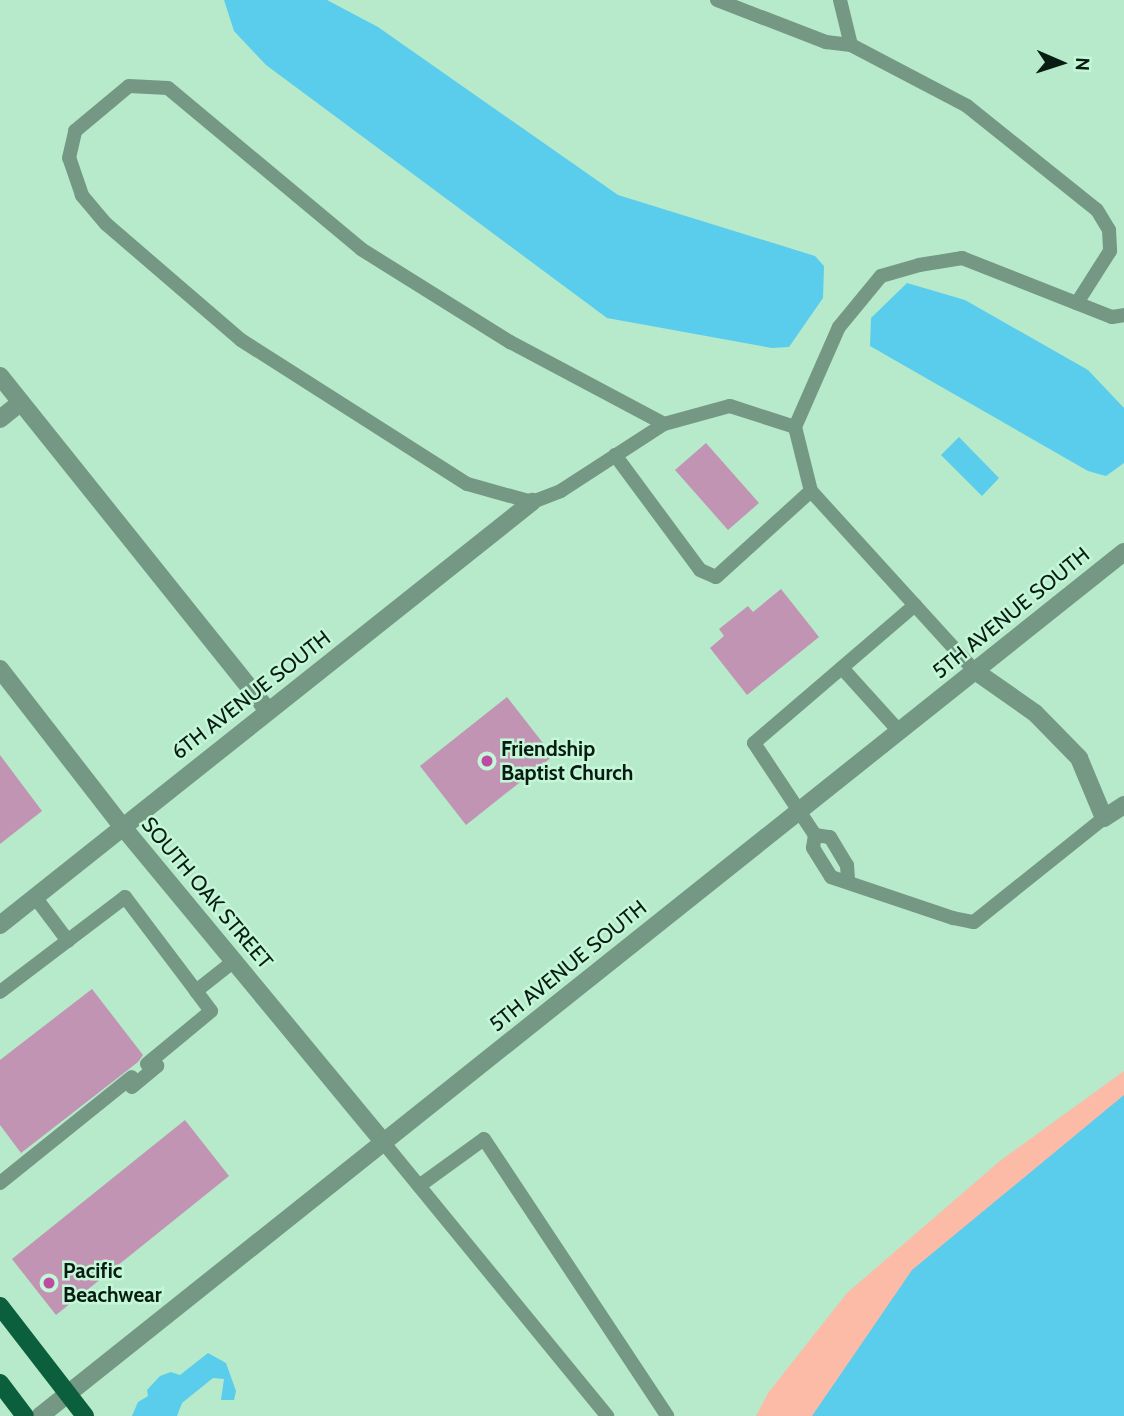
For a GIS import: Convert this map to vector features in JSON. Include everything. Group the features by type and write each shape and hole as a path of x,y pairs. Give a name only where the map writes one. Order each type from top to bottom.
{"main road":[{"path":"0,1306 85,1416"},
{"path":"0,1383 26,1416"}],"street":[{"path":"0,376 268,711"},
{"path":"0,419 20,403"},
{"name":"6TH AVENUE SOUTH","path":"0,925 532,502"},
{"name":"5TH AVENUE SOUTH","path":"40,1416 1124,552"},
{"name":"SOUTH OAK STREET","path":"0,669 122,826 383,1142"},
{"path":"975,671 1035,713 1079,758 1104,818 1124,806"}],"lane":[{"path":"717,0 826,42 851,45 967,106 1097,210 1109,230 1110,251 1077,303"},
{"path":"840,0 851,45"},
{"path":"664,424 510,341 361,249 168,88 129,86 75,131 69,158 82,195 106,224 241,340 467,484 532,502 561,491 664,424 730,406 795,427"},
{"path":"975,671 811,491 795,427 839,327 881,276 919,265 962,258 1112,317 1124,315"},
{"path":"615,455 700,570 716,578 811,491"},
{"path":"915,605 754,743 815,835 813,848 831,877 848,880 953,918 974,922 1104,818"},
{"path":"842,668 899,732"},
{"path":"35,897 68,941"},
{"path":"0,992 125,897 211,1011 150,1061 157,1066 132,1087 130,1078 0,1183"},
{"path":"196,990 234,961"},
{"path":"419,1186 484,1139 667,1416"},
{"path":"383,1142 607,1416"}],"shaded area":[{"path":"1124,1071 1124,1416 756,1416 768,1393 847,1293 1001,1160"}],"water":[{"path":"224,0 327,0 378,27 618,195 815,256 824,266 823,298 789,347 772,348 607,318 266,65 234,31"},
{"path":"907,283 965,300 1088,370 1124,408 1124,463 1106,476 1088,471 870,346 871,318"},
{"path":"959,437 999,478 982,496 941,455"},
{"path":"1124,1095 1124,1416 812,1416 912,1270"},
{"path":"208,1353 226,1363 236,1391 234,1400 221,1400 224,1379 213,1378 182,1403 177,1416 132,1416 138,1402 148,1396 147,1390 160,1376 171,1372 180,1375"}],"building":[{"path":"706,443 759,503 728,530 675,470"},
{"path":"781,589 819,637 747,695 710,648 724,636 719,629 748,606 753,612"},
{"name":"Friendship Baptist Church","path":"507,697 553,756 466,825 420,766"},
{"path":"0,755 42,811 0,844"},
{"path":"92,989 143,1055 138,1062 21,1153 0,1125 0,1060"},
{"path":"185,1120 229,1176 56,1315 12,1259"}],"place":[{"name":"Friendship Baptist Church","path":"487,761"},
{"name":"Pacific Beachwear","path":"49,1283"}]}
